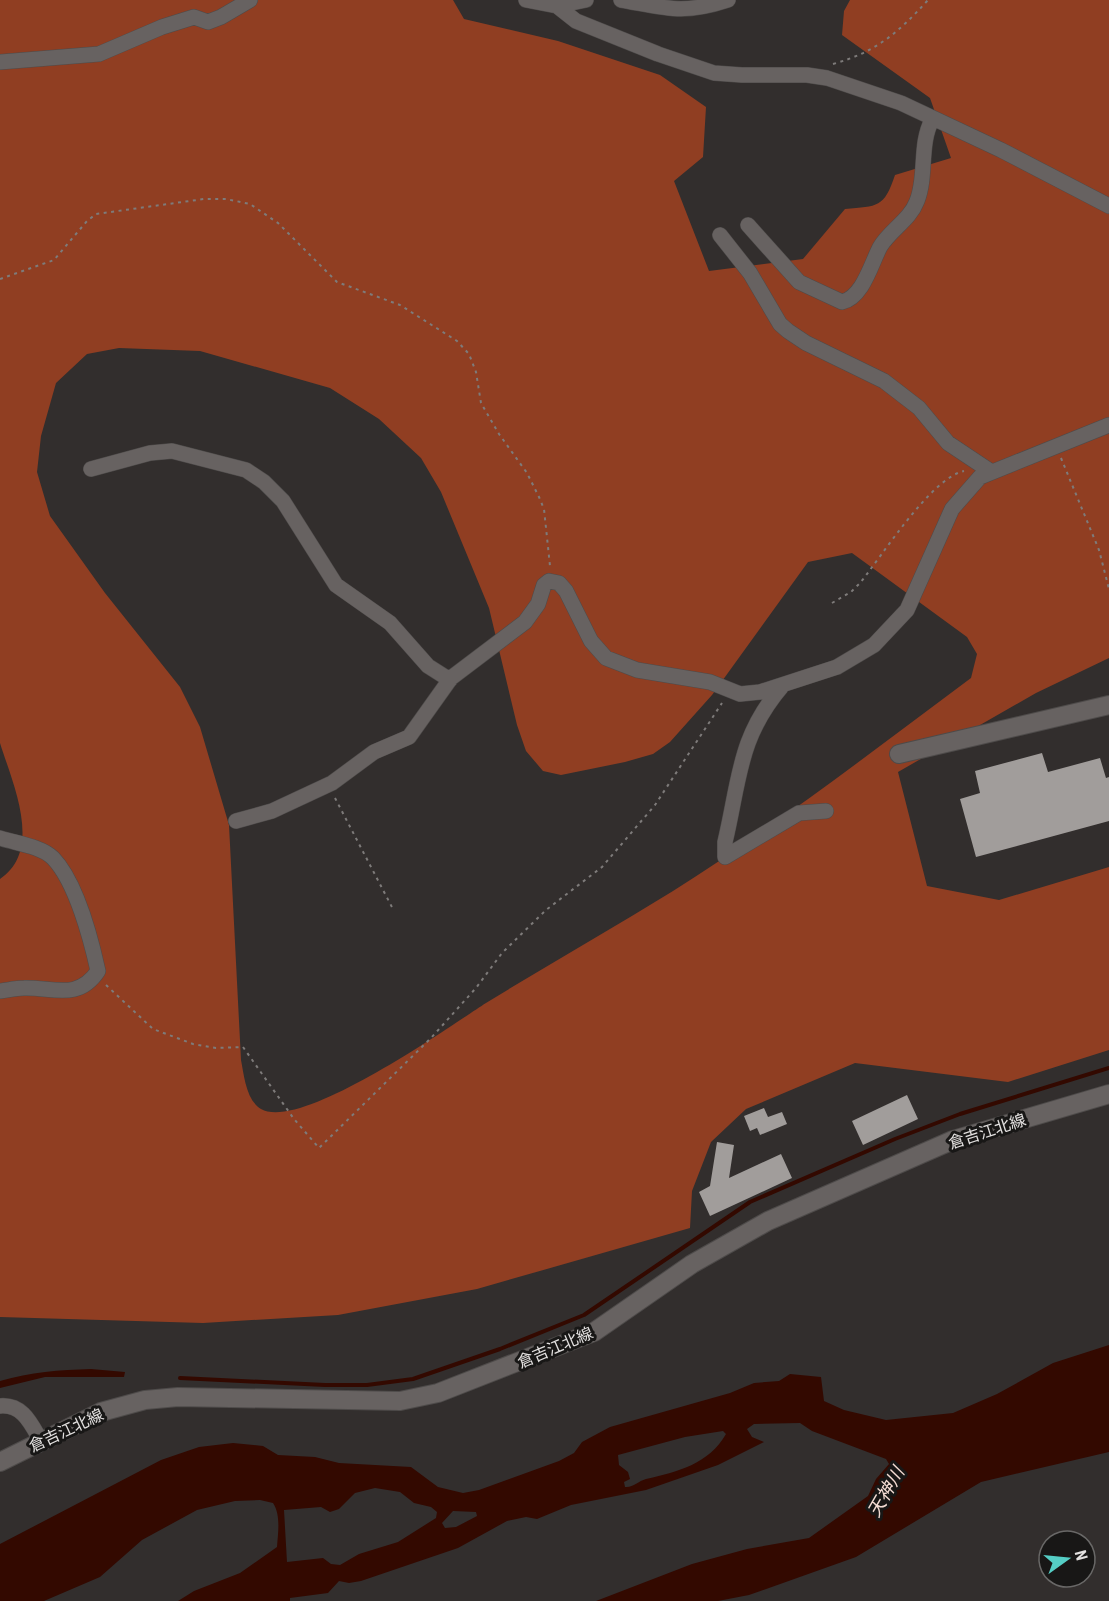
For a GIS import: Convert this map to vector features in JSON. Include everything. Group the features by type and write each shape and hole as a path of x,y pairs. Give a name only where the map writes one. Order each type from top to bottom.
{"main road":[{"path":"899,754 1109,705"},
{"name":"倉吉江北線","path":"0,1462 101,1412 145,1400 178,1397 400,1401 438,1393 594,1332 692,1264 768,1221 953,1140 1109,1094"}],"street":[{"path":"0,62 99,54 162,27 194,17 208,22 214,20 250,0"},
{"path":"526,0 557,6 586,0"},
{"path":"621,0 677,10 702,9 728,0"},
{"path":"557,6 576,21 658,54 714,73 807,75 826,78 901,103 932,120 1001,150 1109,206"},
{"path":"748,225 799,282 843,302 848,301 858,292 884,240 909,215 918,200 932,120"},
{"path":"720,235 750,273 780,324 788,331 806,343 884,381 919,408 948,443 988,469"},
{"path":"236,821 272,811 328,785 374,752 409,737 450,680 525,622 538,604 544,585 554,581 566,591 591,641 606,658 620,665 666,677 710,682 740,694 759,692 837,667 874,645 907,610 952,509 988,469 1057,447 1109,425"},
{"path":"91,469 150,453 172,451 246,470 264,482 283,501 336,585 390,623 428,666 450,680"},
{"path":"783,685 764,707 751,729 725,842 725,857 799,813 826,811"},
{"path":"0,838 52,857 67,879 87,930 98,971 87,986 63,991 24,988 0,991"},
{"path":"0,1406 9,1405 21,1411 41,1441"}],"path":[{"path":"807,75 816,68 858,57 876,48 913,17 928,0"},
{"path":"0,279 54,260 87,221 96,214 204,199 226,199 250,204 278,223 337,282 400,305 457,341 469,354 476,372 482,403 499,434 527,472 544,509 554,581"},
{"path":"1057,447 1084,508 1099,550 1109,589"},
{"path":"832,603 860,583 931,494 957,473 988,469"},
{"path":"96,974 153,1029 193,1044 216,1048 243,1047 294,1119 319,1148 431,1038 476,987 502,953 546,910 602,867 655,805 723,702"},
{"path":"328,785 394,911"}],"shaded area":[{"path":"0,0 453,0 464,19 558,41 660,75 706,107 703,157 674,181 709,271 803,259 845,209 872,206 887,194 895,175 951,158 930,98 842,35 844,11 850,0 1109,0 1109,658 1036,693 898,772 927,886 999,900 1109,867 1109,1050 1008,1082 855,1063 746,1109 711,1142 692,1191 690,1228 477,1289 338,1315 203,1323 0,1317 0,879 13,866 20,851 22,834 17,796 0,743","holes":["119,348 200,351 330,388 379,419 421,458 441,492 489,608 517,725 526,751 543,771 561,775 625,762 653,754 670,742 712,695 808,562 852,553 967,637 977,654 971,678 749,841 673,891 486,1003 410,1053 340,1092 308,1105 281,1112 261,1109 249,1093 241,1060 229,825 200,727 180,687 105,593 50,516 37,472 41,436 56,383 87,354"]}],"water":[{"name":"天神川","path":"1109,1345 1109,1452 981,1482 856,1557 749,1595 718,1601 596,1601 692,1564 747,1549 809,1538 868,1496 876,1479 889,1464 886,1459 812,1431 800,1423 754,1424 747,1429 752,1437 764,1442 718,1465 646,1490 571,1505 537,1519 526,1517 507,1521 458,1548 361,1581 349,1583 339,1581 328,1593 290,1598 290,1601 178,1601 194,1591 240,1573 277,1547 278,1519 273,1503 260,1500 235,1501 197,1510 142,1540 100,1577 44,1601 0,1601 0,1544 161,1460 199,1447 233,1443 263,1446 278,1455 315,1457 339,1463 411,1467 438,1487 463,1493 479,1490 559,1461 574,1453 582,1442 610,1427 730,1393 754,1383 779,1381 790,1374 821,1377 824,1401 844,1410 886,1420 953,1413 997,1394 1053,1363","holes":["723,1431 726,1434 719,1444 701,1460 680,1470 625,1487 624,1482 630,1479 628,1472 619,1465 618,1455 685,1437","375,1488 400,1492 414,1503 431,1507 437,1512 436,1518 398,1542 359,1554 340,1565 331,1564 323,1558 287,1562 284,1510 321,1507 330,1512 339,1509 355,1493","453,1511 476,1512 477,1516 456,1527 445,1528 442,1523"]},
{"path":"91,1369 125,1372 124,1377 45,1377 0,1388 0,1381 23,1375"}],"building":[{"path":"1042,753 1048,772 1100,758 1106,778 1109,777 1109,821 976,857 960,799 980,793 975,771"},
{"path":"907,1095 918,1119 863,1145 852,1121"},
{"path":"764,1108 768,1117 782,1112 787,1124 760,1135 757,1128 750,1131 744,1116"},
{"path":"717,1142 734,1145 729,1178 781,1154 792,1178 710,1216 699,1192 710,1186"}],"waterway":[{"path":"180,1378 325,1385 367,1385 413,1379 500,1349 584,1315 750,1202 895,1139 960,1114 1109,1068"}]}
